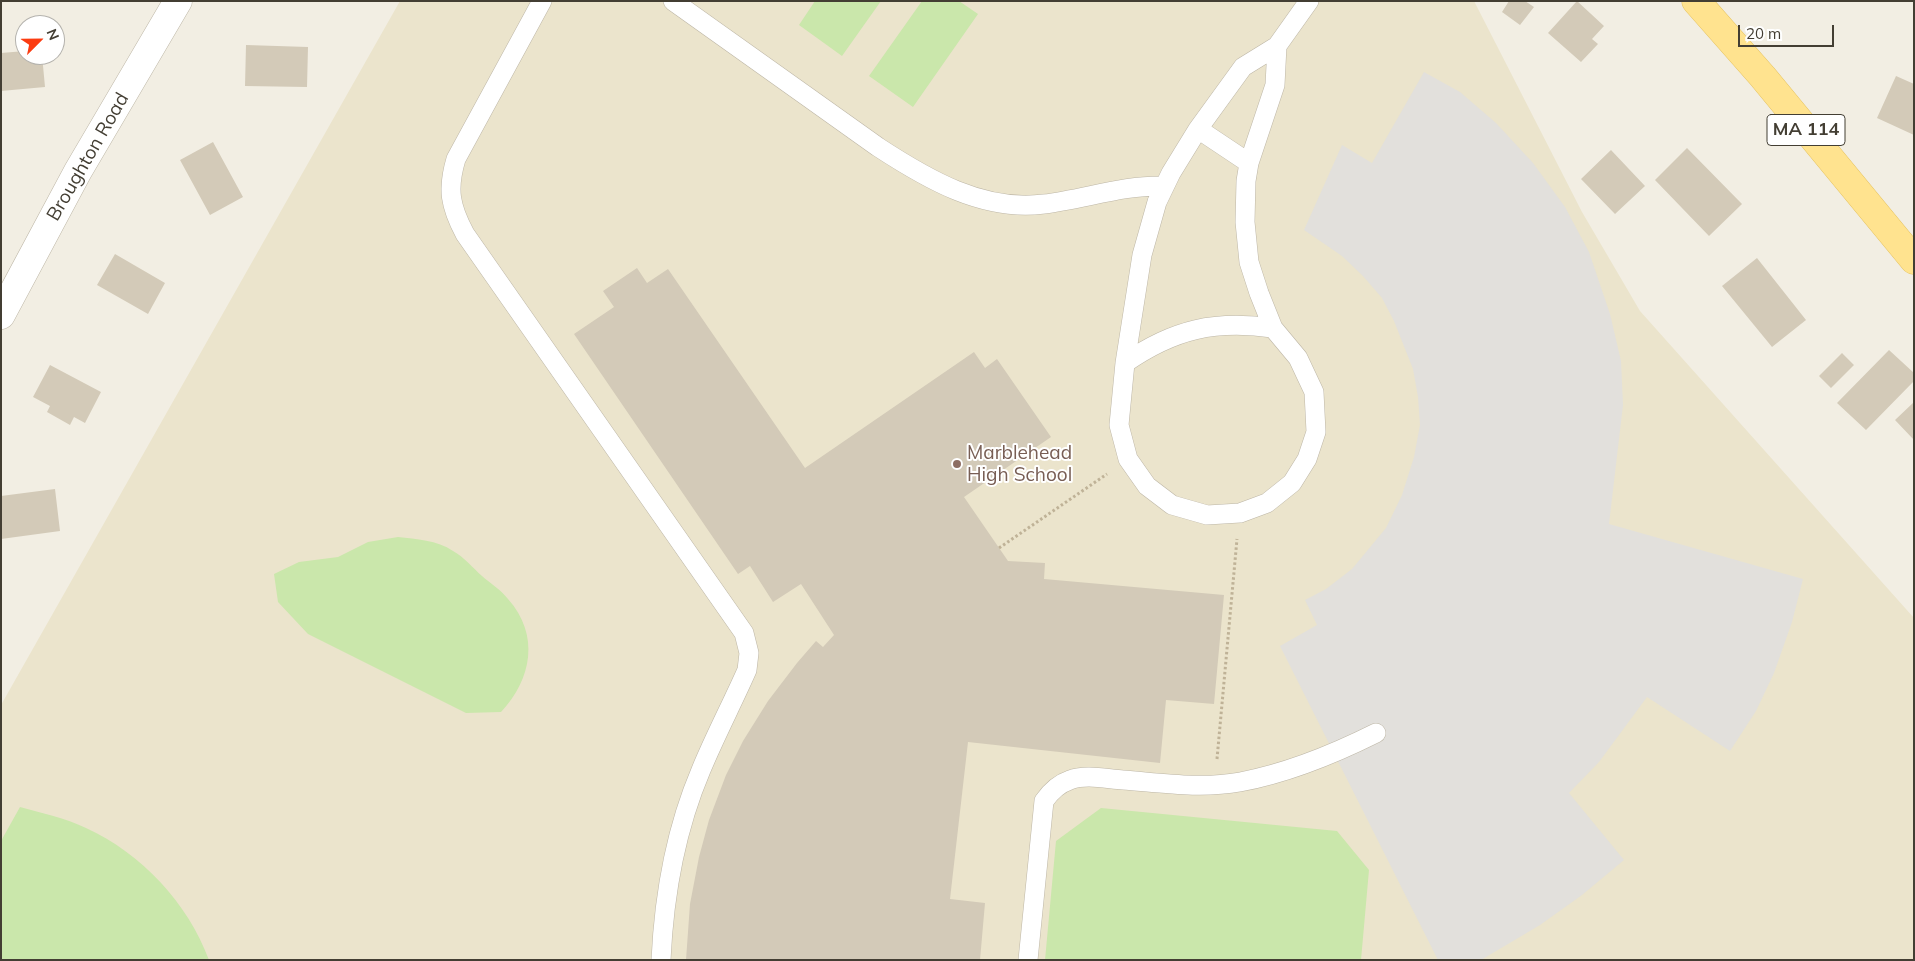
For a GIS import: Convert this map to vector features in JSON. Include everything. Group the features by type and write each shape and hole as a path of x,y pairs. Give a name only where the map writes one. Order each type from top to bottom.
{"main road":[{"name":"MA 114","path":"1696,1 1763,77 1914,260"}],"street":[{"name":"Broughton Road","path":"1,315 78,171 178,1"}],"lane":[{"path":"542,1 456,158 450,180 451,199 456,217 471,242 744,633 749,653 747,670 700,771 677,837 666,896 661,960"},
{"path":"673,1 912,169 961,193 985,201 1010,205 1043,204 1140,185 1164,186"},
{"path":"1277,46 1275,85 1249,163 1246,181 1245,222 1249,262 1273,328 1298,358 1314,392 1316,432 1308,459 1292,483 1267,503 1240,513 1207,515 1172,505 1147,486 1128,459 1119,426 1125,363 1142,255 1156,202 1198,129 1243,68 1277,46 1309,1"},
{"path":"1198,129 1249,163"},
{"path":"1125,363 1147,348 1170,336 1195,329 1230,324 1273,328"},
{"path":"1028,960 1044,800 1055,787 1072,779 1093,778 1215,785 1292,769 1338,752 1376,733"}],"path":[{"path":"999,548 1128,459"},
{"path":"1215,785 1240,513"}],"shaded area":[{"name":"Marblehead High School","path":"400,1 1474,1 1582,212 1640,311 1914,618 1914,960 1,960 1,705"},
{"path":"1424,72 1460,92 1496,123 1533,163 1565,207 1589,252 1610,314 1621,361 1623,405 1609,524 1803,579 1792,622 1774,673 1756,711 1730,751 1647,697 1599,762 1569,793 1624,860 1582,895 1540,925 1481,960 1438,960 1280,646 1317,625 1305,600 1326,589 1352,569 1386,528 1402,495 1414,457 1420,425 1418,397 1413,369 1394,321 1382,298 1363,276 1342,256 1304,230 1342,145 1372,163"}],"green space":[{"path":"815,1 881,1 842,56 799,25"},
{"path":"922,1 959,1 978,14 913,107 869,76"},
{"path":"398,537 433,542 457,553 502,593 518,613 525,627 528,657 520,685 512,699 501,712 466,713 308,634 278,602 274,574 299,562 338,557 368,542"},
{"path":"20,807 78,824 125,851 144,866 160,882 189,919 209,960 1,960 1,841"},
{"path":"1101,808 1337,831 1369,870 1361,960 1045,960 1056,841"}],"building":[{"path":"1509,1 1525,1 1534,7 1520,25 1502,12"},
{"path":"1577,1 1604,26 1592,39 1598,44 1581,62 1548,33"},
{"path":"246,45 308,47 307,87 245,86"},
{"path":"15,52 15,65 43,65 45,87 1,91 1,53"},
{"path":"1896,76 1914,84 1914,135 1877,118"},
{"path":"213,142 243,197 210,215 180,160"},
{"path":"1687,148 1742,204 1709,236 1655,180"},
{"path":"1611,150 1645,186 1615,214 1581,179"},
{"path":"115,254 165,283 148,314 97,285"},
{"path":"1757,258 1806,320 1772,347 1722,286"},
{"path":"637,268 647,283 668,269 805,468 974,352 985,368 997,359 1051,437 964,497 1008,561 1045,563 1044,579 1224,595 1214,704 1166,700 1160,763 968,742 950,899 985,903 980,960 686,960 690,904 699,857 709,820 726,775 743,741 768,701 797,663 816,641 823,647 834,635 801,584 773,602 750,566 738,574 574,334 614,307 603,291"},
{"path":"1889,350 1914,373 1914,381 1866,430 1837,403"},
{"path":"1842,353 1854,365 1831,388 1819,376"},
{"path":"50,365 101,392 85,423 74,417 70,425 47,412 50,406 33,397"},
{"path":"1914,402 1914,440 1895,420"},
{"path":"55,489 60,531 1,539 1,496"}],"place":[{"name":"Marblehead High School","path":"957,464"}]}
